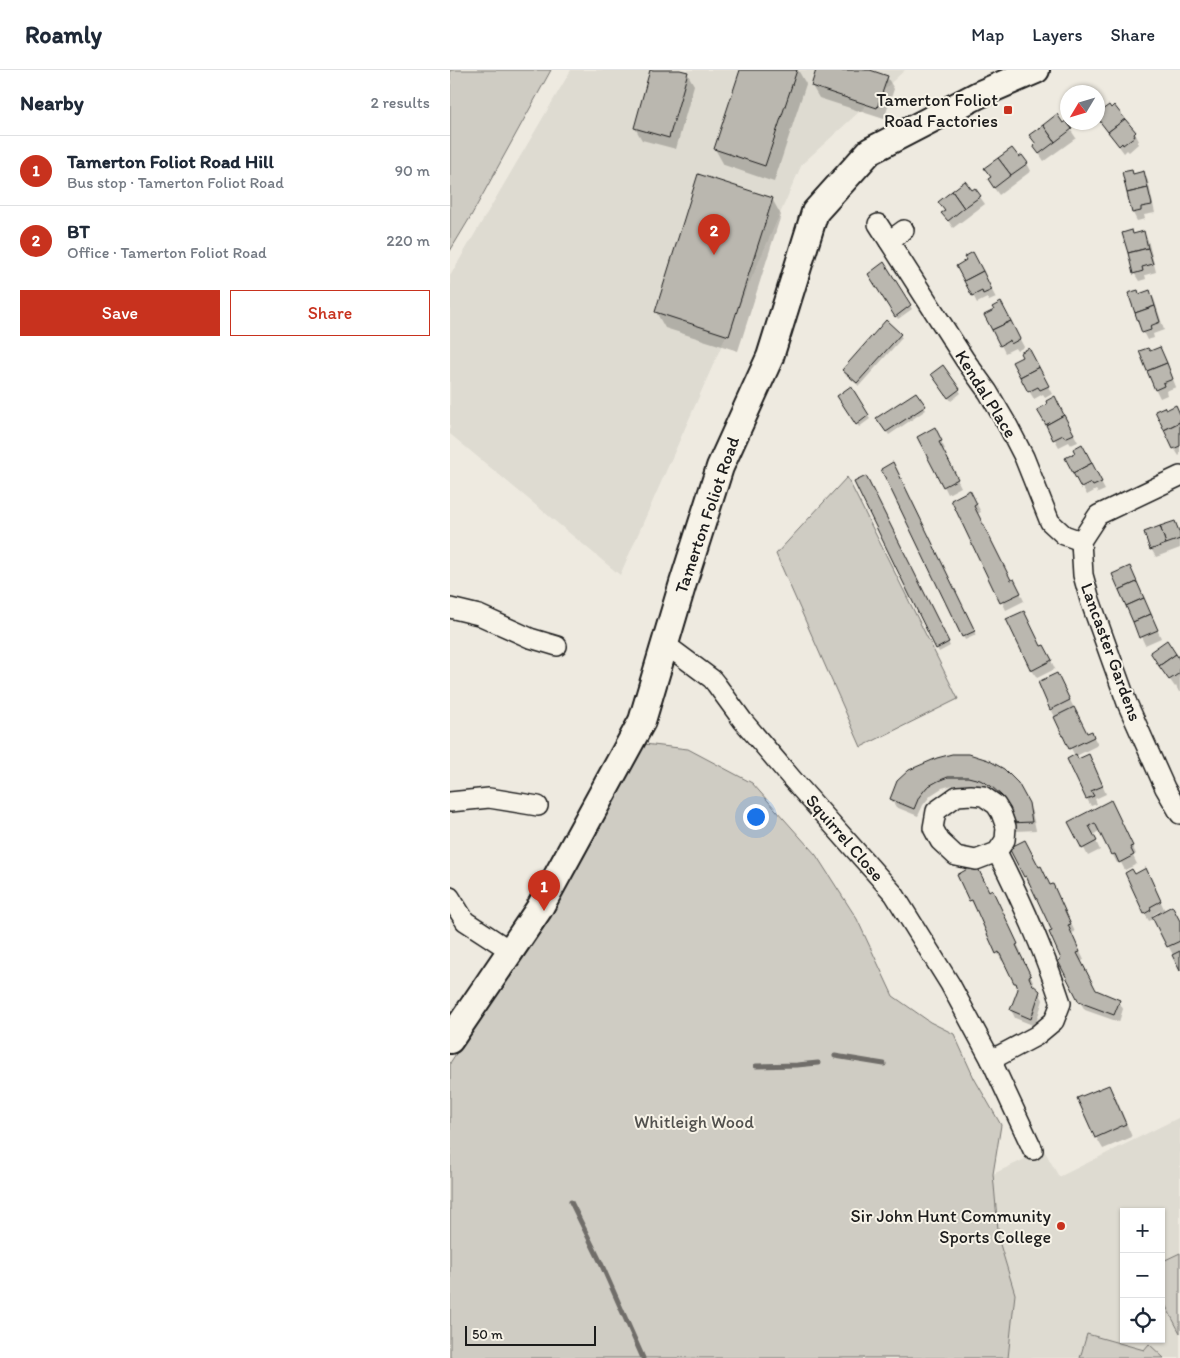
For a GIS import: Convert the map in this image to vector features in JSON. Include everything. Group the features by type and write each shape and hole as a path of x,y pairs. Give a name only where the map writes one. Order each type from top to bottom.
{"main road":[{"name":"Tamerton Foliot Road","path":"450,1040 539,910 642,720 720,467 770,357 815,212 870,151 978,95 1036,70"}],"street":[{"name":"Kendal Place","path":"878,224 897,235 960,352 988,392 1008,426 1024,457 1050,522 1064,535 1081,541"},
{"path":"1081,541 1098,514 1180,476"},
{"name":"Lancaster Gardens","path":"1081,541 1083,575 1090,600 1127,703 1165,788 1180,814"},
{"path":"450,608 479,615 530,638 557,646"},
{"name":"Squirrel Close","path":"665,644 712,679 743,721 894,894 950,984 991,1060 1033,1150"},
{"path":"450,802 489,798 538,806"},
{"path":"991,1060 1036,1036 1054,1021 1061,1003 1050,967 997,852"},
{"path":"450,897 464,921 511,951"}],"shaded area":[{"path":"571,70 905,70 802,164 620,575 450,434 450,276"},
{"name":"Sir John Hunt Community Sports College","path":"1180,1117 1180,1358 1008,1358 1015,1294 999,1241 993,1174 1044,1150 1059,1177"}],"green space":[{"path":"450,70 551,70 450,251"},
{"path":"847,477 958,699 861,747 776,554"},
{"name":"Whitleigh Wood","path":"644,744 688,749 752,783 816,855 857,919 893,996 930,1022 954,1034 974,1078 1001,1125 993,1174 999,1241 1015,1294 1008,1358 450,1358 450,1063 573,874"},
{"path":"1180,1253 1180,1333 1165,1305 1165,1260"},
{"path":"1087,1334 1144,1350 1149,1344 1164,1358 1080,1358"}],"building":[{"path":"650,70 680,70 688,72 669,138 634,128"},
{"path":"740,70 797,70 765,166 714,149"},
{"path":"816,70 870,70 888,76 877,108 811,86"},
{"path":"1109,105 1111,108 1114,105 1125,119 1108,132 1105,128 1105,108"},
{"path":"1057,114 1060,118 1060,130 1071,130 1055,142 1043,125"},
{"path":"1125,119 1136,132 1135,136 1119,146 1108,132"},
{"path":"1043,125 1055,142 1039,154 1033,146 1036,144 1029,135"},
{"path":"1012,148 1019,157 1022,155 1028,163 1011,175 998,158"},
{"path":"998,158 1011,175 994,188 988,179 991,177 984,168"},
{"path":"1132,170 1133,174 1144,171 1148,188 1127,193 1122,172"},
{"path":"698,174 773,198 729,336 655,312"},
{"path":"965,181 972,190 975,188 981,196 964,208 952,191"},
{"path":"1148,188 1152,205 1141,207 1141,211 1132,213 1127,193"},
{"path":"952,191 964,208 948,221 941,213 945,211 938,202"},
{"path":"1132,230 1133,234 1144,231 1148,248 1128,253 1122,233"},
{"path":"1148,248 1153,264 1142,267 1143,271 1133,274 1128,253"},
{"path":"973,252 983,271 964,281 956,266 966,260 964,257"},
{"path":"884,262 911,305 895,317 868,274"},
{"path":"983,271 992,290 983,294 982,291 972,296 964,281"},
{"path":"1138,290 1139,294 1150,290 1155,306 1135,313 1128,293"},
{"path":"1001,302 1011,321 992,330 984,315 994,310 992,307"},
{"path":"1155,306 1160,322 1150,326 1151,330 1142,333 1135,313"},
{"path":"886,320 901,334 857,383 842,370"},
{"path":"1011,321 1020,339 1011,344 1010,340 1000,346 992,330"},
{"path":"1160,347 1167,363 1147,371 1139,351 1148,348 1150,351"},
{"path":"1029,348 1039,367 1020,377 1012,362 1022,357 1020,353"},
{"path":"1167,363 1173,379 1163,383 1164,386 1155,390 1147,371"},
{"path":"943,365 960,389 948,398 931,374"},
{"path":"1039,367 1049,386 1040,390 1038,387 1028,392 1020,377"},
{"path":"851,386 869,415 856,425 837,396"},
{"path":"916,392 926,406 886,432 876,418"},
{"path":"1055,396 1064,415 1046,425 1037,410 1047,404 1046,401"},
{"path":"1176,405 1180,414 1180,422 1164,430 1155,411 1164,407 1166,410"},
{"path":"1064,415 1074,434 1065,438 1063,435 1053,440 1046,425"},
{"path":"1180,422 1180,446 1173,449 1164,430"},
{"path":"935,427 942,441 939,442 958,479 943,487 917,437"},
{"path":"1082,444 1092,463 1073,473 1065,458 1075,453 1073,449"},
{"path":"893,462 975,631 962,637 881,469"},
{"path":"1092,463 1102,482 1093,486 1091,483 1081,488 1073,473"},
{"path":"866,476 949,642 936,649 854,482"},
{"path":"970,490 977,504 974,506 1011,580 1014,579 1021,593 1000,603 951,500"},
{"path":"1175,521 1180,539 1166,544 1160,526"},
{"path":"1160,526 1166,544 1150,550 1144,532"},
{"path":"1130,566 1137,582 1119,590 1112,574"},
{"path":"1137,582 1144,598 1126,606 1119,590"},
{"path":"1144,598 1151,614 1133,622 1126,606"},
{"path":"1024,611 1041,646 1044,645 1052,660 1031,671 1006,619"},
{"path":"1151,614 1158,630 1139,638 1133,622"},
{"path":"1167,640 1176,654 1159,666 1150,652"},
{"path":"1176,654 1180,660 1180,673 1169,680 1159,666"},
{"path":"1057,673 1070,700 1050,710 1038,682"},
{"path":"1074,707 1087,733 1092,731 1094,737 1069,749 1054,717"},
{"path":"952,754 969,754 988,760 1004,769 1018,783 1029,803 1032,822 1010,823 1008,809 1002,796 991,786 980,780 968,777 948,777 927,787 919,797 914,809 890,799 897,781 909,770"},
{"path":"1076,754 1078,759 1089,754 1103,786 1091,791 1094,796 1086,799 1067,759"},
{"path":"1111,800 1133,846 1130,847 1134,855 1119,863 1115,854 1111,855 1095,823 1089,826 1097,841 1082,849 1068,822"},
{"path":"1025,840 1050,885 1053,884 1071,924 1068,925 1080,952 1077,953 1096,990 1120,1000 1114,1015 1079,1002 1058,961 1061,959 1049,932 1052,931 1026,876 1024,877 1009,848"},
{"path":"976,864 989,891 992,889 1018,944 1016,945 1031,976 1029,977 1032,984 1040,991 1031,1019 1010,1010 1018,989 1016,983 1014,983 999,952 996,954 972,900 969,901 957,875"},
{"path":"1146,868 1161,901 1150,907 1151,910 1144,914 1125,873 1132,869 1135,874"},
{"path":"1172,906 1180,921 1180,941 1167,947 1152,917"},
{"path":"1180,951 1180,971 1172,955"},
{"path":"1109,1085 1126,1124 1095,1138 1077,1098"}],"waterway":[{"path":"835,1056 884,1064"},
{"path":"756,1066 818,1063"},
{"path":"571,1202 600,1261 643,1358"}],"place":[{"name":"Tamerton Foliot Road Factories","path":"1008,110"},
{"name":"BT","path":"714,255"},
{"name":"Tamerton Foliot Road Hill","path":"544,911"},
{"name":"Sir John Hunt Community Sports College","path":"1061,1226"}]}
